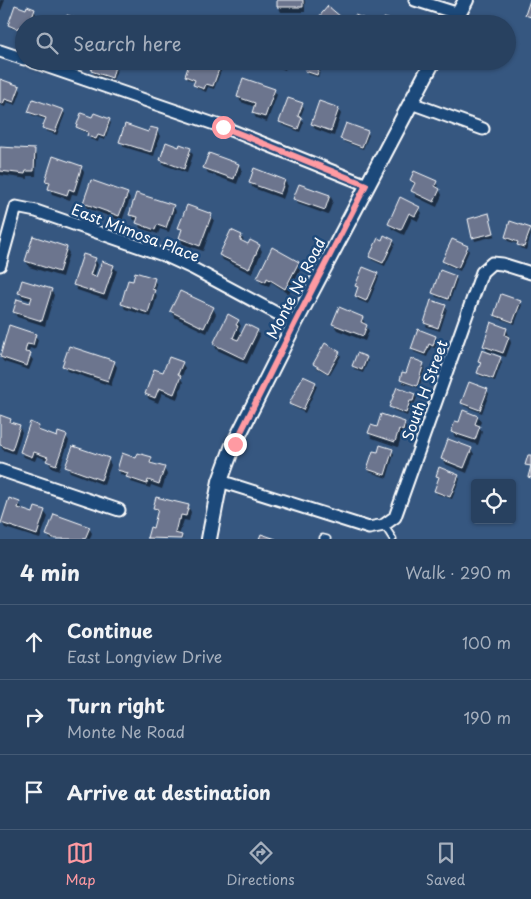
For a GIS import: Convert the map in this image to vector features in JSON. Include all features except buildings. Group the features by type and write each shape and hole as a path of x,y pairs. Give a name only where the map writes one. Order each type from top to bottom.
{"street":[{"path":"415,0 447,15"},
{"path":"458,15 466,0"},
{"path":"0,51 15,56"},
{"path":"57,70 223,127 366,185"},
{"name":"Monte Ne Road","path":"209,539 220,481 235,444 366,185 428,70"},
{"path":"411,102 483,129"},
{"name":"East Mimosa Place","path":"0,265 16,207 36,211 166,256 295,323"},
{"name":"South H Street","path":"384,525 395,517 482,272 492,263 502,264 531,273"},
{"path":"0,470 119,510"},
{"path":"220,481 369,528 384,525"}],"lane":[{"path":"384,525 388,539"},
{"path":"384,525 393,539"},
{"path":"323,539 327,539"}],"route":[{"path":"223,127 366,185 235,444"}]}
